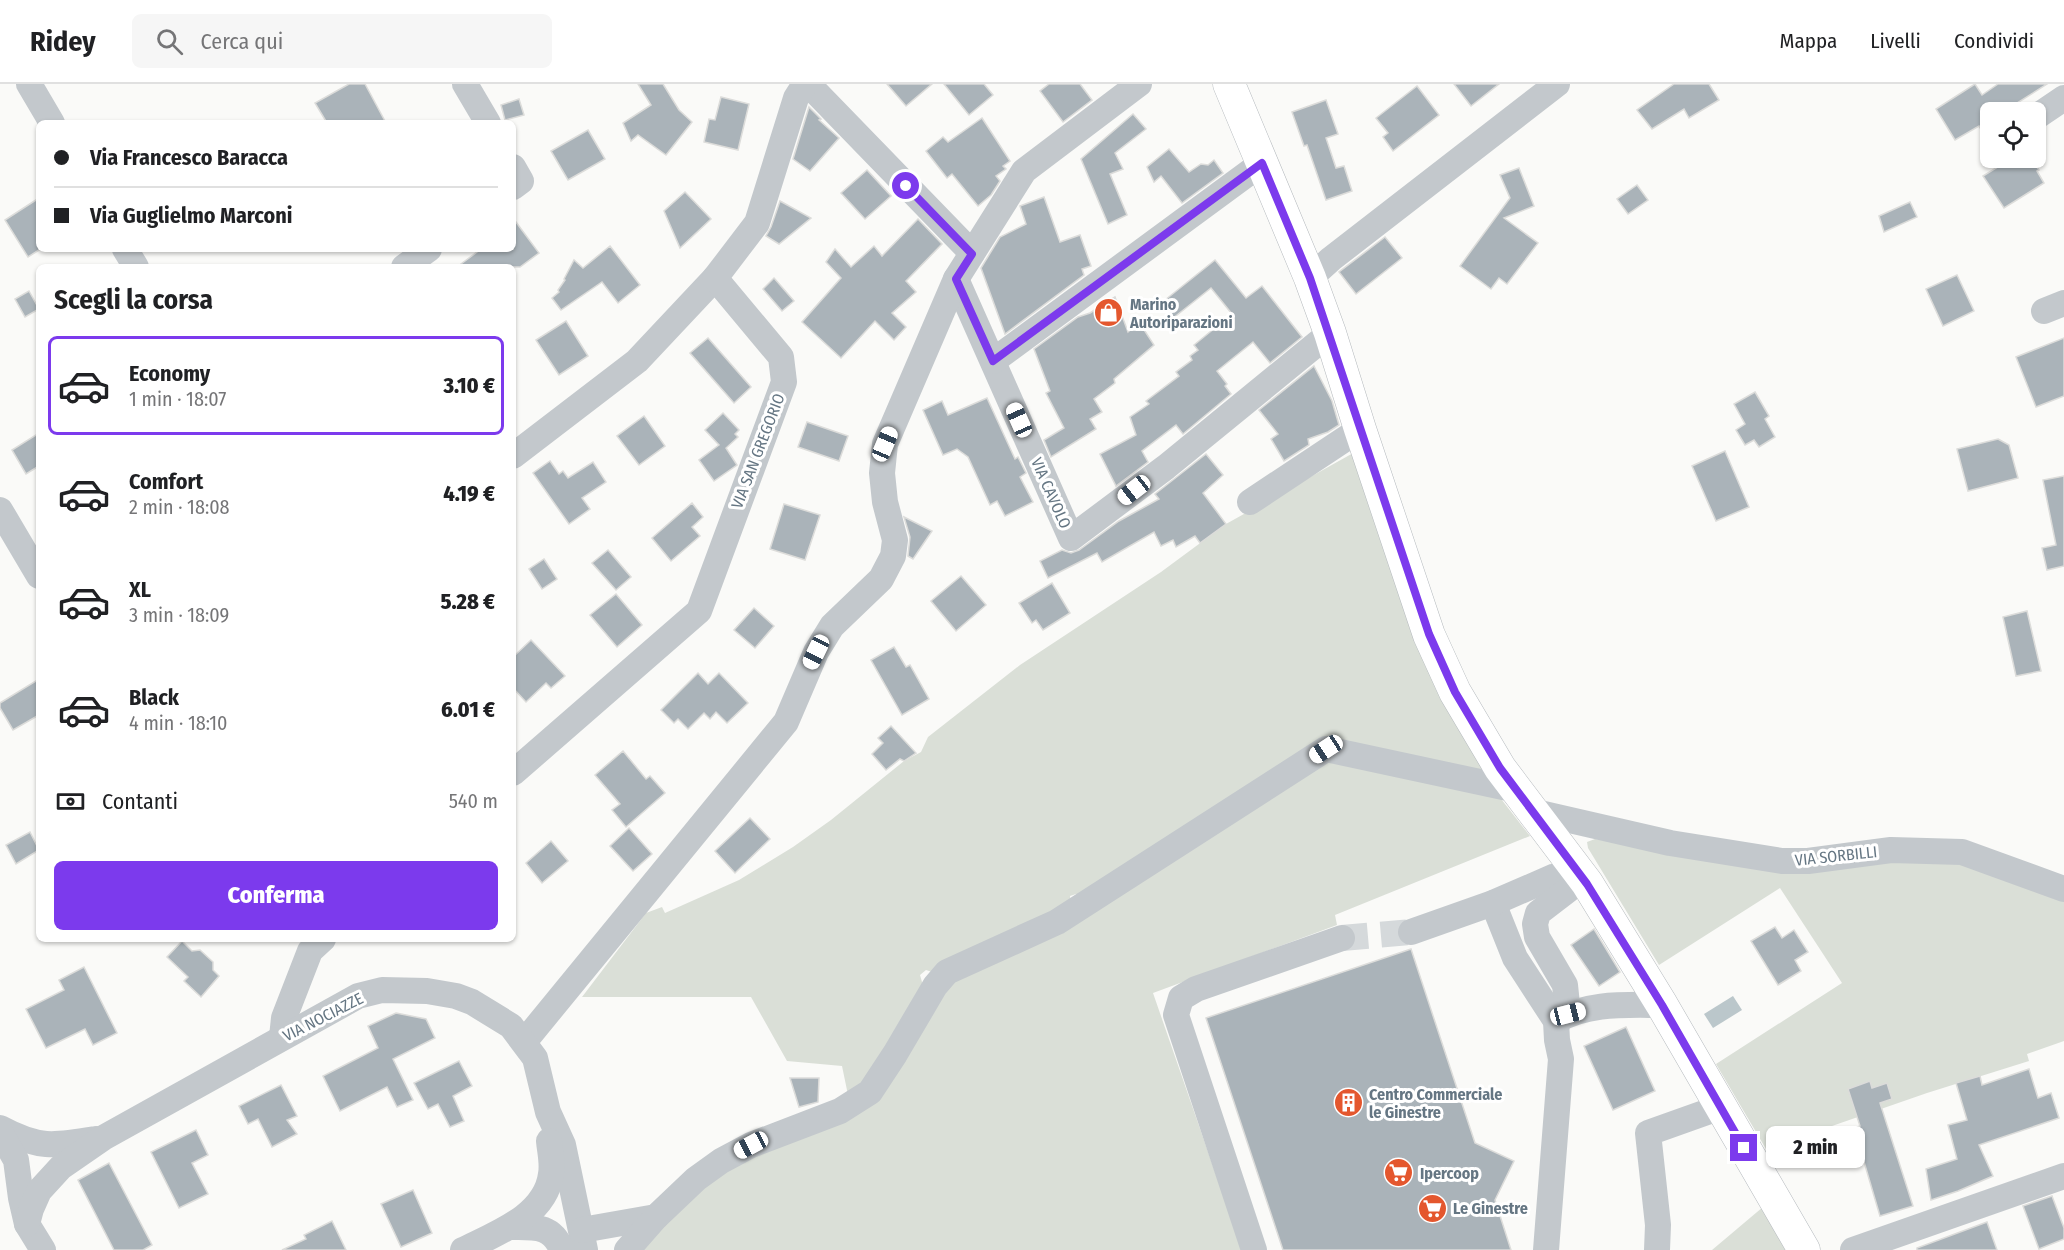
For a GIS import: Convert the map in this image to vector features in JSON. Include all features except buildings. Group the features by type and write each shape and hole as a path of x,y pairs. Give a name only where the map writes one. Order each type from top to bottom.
{"main road":[{"path":"1229,84 1310,278 1429,634 1460,701 1500,768 1581,874 1662,1005 1804,1250"}],"street":[{"path":"29,84 50,120"},
{"path":"465,84 486,120"},
{"path":"524,1042 786,722 812,660 832,627 881,579 893,556 895,540 885,502 882,473 885,444 956,279 1024,171 1139,84"},
{"path":"1310,278 1331,259 1557,84"},
{"path":"516,454 637,361 715,278 757,223 798,88 972,254"},
{"path":"2046,110 2064,98"},
{"path":"993,361 1262,163"},
{"path":"516,172 521,181 516,185"},
{"path":"408,264 425,252"},
{"name":"VIA SAN GREGORIO","path":"516,770 699,611 784,382 781,357 715,278"},
{"name":"VIA CAVOLO","path":"956,279 1071,538 1166,466 1330,333"},
{"path":"1250,502 1360,429"},
{"path":"0,510 36,571"},
{"name":"VIA SORBILLI","path":"627,1250 656,1217 696,1179 721,1161 751,1145 840,1111 870,1092 935,986 947,972 1057,922 1326,749 1526,801 1670,843 1782,861 1808,861 1891,850 1962,852 2064,890"},
{"path":"1411,932 1493,903 1553,877 1581,874"},
{"path":"1546,1250 1561,1059 1557,1040 1565,985 1537,937 1535,924 1538,913 1568,890 1581,874"},
{"path":"1493,903 1515,958 1562,1018"},
{"path":"1254,1250 1176,1015 1181,998 1196,988 1342,938"},
{"path":"282,1037 284,1018 310,951 320,942"},
{"name":"VIA NOCIAZZE","path":"27,1224 39,1191 47,1181 61,1167 103,1138 358,996 382,990 426,991 456,996 472,1002 511,1026 535,1058 548,1112 563,1145 583,1240"},
{"path":"1562,1018 1605,1005 1662,1005"},
{"path":"1657,1250 1658,1225 1648,1133 1721,1107"},
{"path":"463,1250 512,1227 547,1192 552,1172 548,1112"},
{"path":"42,1249 27,1224 6,1145 28,1142 44,1145 66,1144 103,1138"},
{"path":"1853,1250 2064,1176"},
{"path":"583,1240 656,1217"},
{"path":"512,1227 538,1227 550,1233 559,1242 562,1250"}],"shaded area":[{"path":"1355,452 1492,779 1331,745 1083,896 1076,894 1070,896 1071,904 932,972 926,970 920,975 924,989 879,1067 848,1095 842,1066 787,1061 751,997 582,997 646,913 662,907 665,913 739,880 793,847 831,820 904,761 921,752 928,737 1020,665 1161,572 1226,524"},
{"path":"1325,761 1498,795 1530,836 1335,915 1337,925 1153,993 1242,1250 643,1250 684,1199 745,1160 864,1110 953,982"},
{"path":"1595,839 1740,862 1945,857 2064,897 2064,1041 2027,1054 2029,1061 1927,1093 1766,1149 1716,1064 1842,983 1780,888 1659,965 1588,848 1587,842"},
{"path":"1733,996 1742,1010 1713,1028 1704,1014"},
{"path":"1763,1207 1788,1250 1712,1250"}],"tunnel":[{"path":"1342,938 1411,932"}],"place":[{"name":"Marino Autoriparazioni","path":"1109,313"},
{"name":"Centro Commerciale le Ginestre","path":"1348,1103"},
{"name":"Ipercoop","path":"1399,1173"},
{"name":"Le Ginestre","path":"1432,1208"}],"route":[{"path":"906,186 972,254 956,279 993,361 1262,163 1310,278 1429,634 1455,692 1500,768 1581,874 1662,1005 1744,1148"}]}
